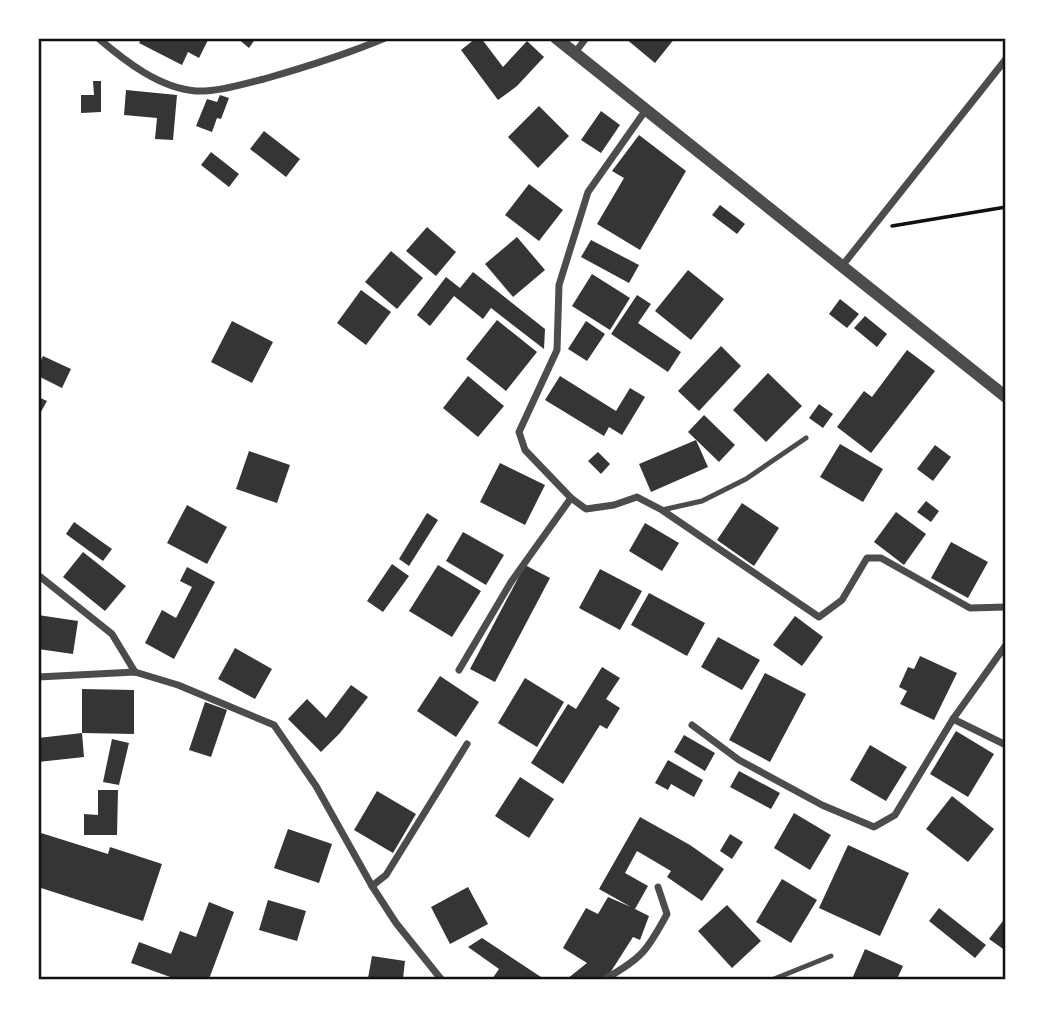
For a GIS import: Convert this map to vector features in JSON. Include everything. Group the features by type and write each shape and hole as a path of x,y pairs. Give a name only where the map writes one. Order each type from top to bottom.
{"street":[{"path":"98,38 127,63 172,85 196,91 234,87 317,65 385,38"},
{"path":"556,38 1006,397"},
{"path":"574,54 586,38"},
{"path":"841,267 1006,59"},
{"path":"645,111 588,192 559,285 558,350 519,432 524,450 571,498 586,509 614,505 637,497 662,510 819,618 842,600 867,558 881,558 970,608 1006,607"},
{"path":"459,670 511,582 571,498"},
{"path":"38,575 112,634 135,672"},
{"path":"692,725 739,760 822,805 874,827 895,815 953,719 1006,645"},
{"path":"38,677 135,672 178,684 274,725 316,786 396,923 441,979"},
{"path":"953,719 1006,745"},
{"path":"372,886 386,875 467,744"},
{"path":"605,979 632,964 650,946 667,914 657,887"}],"lane":[{"path":"662,510 702,501 747,480 806,438"},
{"path":"774,979 831,956"}],"path":[{"path":"873,229 1006,207"}],"building":[{"path":"142,38 209,38 199,58 188,52 182,65 139,43"},
{"path":"237,38 256,38 249,48"},
{"path":"476,38 481,38 503,67 527,41 544,57 517,86 498,100 461,50"},
{"path":"625,38 675,38 655,63"},
{"path":"93,81 101,81 101,112 81,113 81,95 94,95"},
{"path":"126,90 177,95 173,140 155,139 157,118 124,115"},
{"path":"220,95 229,98 221,119 217,118 212,132 196,126 207,99 217,102"},
{"path":"539,106 569,136 538,168 508,137"},
{"path":"601,111 620,125 601,153 581,140"},
{"path":"264,131 300,159 286,177 250,149"},
{"path":"639,135 686,171 640,250 597,224 624,178 612,171"},
{"path":"211,152 239,174 229,187 201,165"},
{"path":"529,184 563,210 539,241 505,215"},
{"path":"720,205 745,224 737,234 712,215"},
{"path":"427,227 456,252 436,276 406,251"},
{"path":"517,237 545,270 513,297 485,264"},
{"path":"591,240 639,265 629,283 581,257"},
{"path":"391,251 423,278 397,309 365,282"},
{"path":"688,270 724,299 691,340 655,311"},
{"path":"473,272 545,329 544,349 491,308 483,319 454,296 430,326 417,315 446,277 460,288"},
{"path":"592,274 630,298 610,330 572,306"},
{"path":"361,290 391,312 366,345 337,323"},
{"path":"637,295 651,304 638,323 681,352 668,372 611,334"},
{"path":"840,299 859,314 847,328 829,314"},
{"path":"865,316 887,334 877,347 854,328"},
{"path":"497,320 537,352 506,391 466,359"},
{"path":"232,321 273,342 252,383 211,362"},
{"path":"586,321 605,334 587,361 568,349"},
{"path":"721,346 741,366 699,411 678,391"},
{"path":"907,350 935,371 871,453 837,427 864,391 872,397"},
{"path":"43,356 71,369 62,388 38,376 38,365"},
{"path":"768,373 802,406 766,442 733,410"},
{"path":"468,376 504,406 478,437 443,408"},
{"path":"560,376 616,411 630,388 645,397 622,435 609,427 604,436 545,400"},
{"path":"38,397 47,401 38,417"},
{"path":"819,404 833,414 823,428 809,418"},
{"path":"704,415 735,445 719,462 688,432"},
{"path":"696,440 708,467 651,492 639,464"},
{"path":"840,444 883,469 863,502 820,477"},
{"path":"935,445 951,457 933,481 917,469"},
{"path":"249,451 290,465 277,503 236,489"},
{"path":"598,452 610,464 601,474 588,461"},
{"path":"500,463 545,485 525,525 480,502"},
{"path":"926,501 939,511 931,522 917,512"},
{"path":"742,503 779,528 754,566 717,540"},
{"path":"187,505 227,527 207,564 167,543"},
{"path":"896,512 926,534 904,565 874,542"},
{"path":"427,513 438,520 409,566 399,559"},
{"path":"74,522 112,549 103,561 66,534"},
{"path":"645,523 679,543 662,571 629,551"},
{"path":"463,532 504,555 486,585 446,561"},
{"path":"951,542 988,562 968,598 931,578"},
{"path":"83,552 126,586 105,611 63,577"},
{"path":"392,564 409,576 383,612 367,601"},
{"path":"438,565 481,591 452,637 409,611"},
{"path":"525,565 550,578 495,682 470,669"},
{"path":"187,567 215,582 174,659 145,643 162,610 176,618 192,587 180,581"},
{"path":"600,569 642,591 620,630 579,608"},
{"path":"649,593 705,623 687,656 631,625"},
{"path":"38,615 78,621 73,654 38,649"},
{"path":"795,616 823,637 802,666 773,645"},
{"path":"718,637 760,660 742,690 701,667"},
{"path":"235,648 272,669 255,699 218,679"},
{"path":"920,656 957,673 934,720 900,704 907,691 899,687 908,667 914,669"},
{"path":"602,667 620,678 606,699 620,708 607,729 600,725 563,784 531,763 568,704 576,709"},
{"path":"765,673 806,694 770,762 729,740"},
{"path":"440,676 479,702 456,737 417,711"},
{"path":"525,678 564,702 537,747 498,723"},
{"path":"351,685 368,697 340,733 321,752 288,719 307,699 326,718"},
{"path":"82,689 134,690 134,734 82,733"},
{"path":"205,702 227,710 211,757 189,750"},
{"path":"956,731 994,754 968,797 930,774"},
{"path":"82,733 84,757 38,762 38,738"},
{"path":"684,735 715,753 705,771 674,752"},
{"path":"112,739 129,743 119,785 103,782"},
{"path":"870,745 907,767 886,801 850,780"},
{"path":"668,760 703,780 694,797 671,784 668,790 655,783"},
{"path":"739,771 780,793 771,809 730,787"},
{"path":"520,777 554,799 529,838 495,816"},
{"path":"98,790 118,790 117,835 84,835 84,814 98,815"},
{"path":"377,791 416,814 393,853 354,830"},
{"path":"952,796 994,829 968,862 926,829"},
{"path":"794,813 831,835 810,870 774,848"},
{"path":"640,817 690,845 724,869 702,901 667,877 671,871 637,851 625,873 648,886 635,909 649,916 640,940 633,937 610,973 599,979 567,979 587,963 563,948 586,908 598,914 608,897 631,907 599,889"},
{"path":"288,829 332,844 319,883 274,868"},
{"path":"38,832 108,854 110,847 162,864 143,921 38,887"},
{"path":"730,834 743,842 732,859 720,851"},
{"path":"848,845 909,873 880,936 819,908"},
{"path":"782,879 817,900 791,943 756,922"},
{"path":"468,887 488,924 450,944 431,907"},
{"path":"268,900 306,911 297,941 259,930"},
{"path":"209,902 234,912 209,979 176,979 131,963 139,942 171,954 180,931 196,937"},
{"path":"727,905 761,941 732,968 698,931"},
{"path":"939,908 986,945 975,958 929,921"},
{"path":"1006,917 1006,951 989,939"},
{"path":"482,938 541,977 492,979 499,969 468,947"},
{"path":"865,949 903,966 897,979 852,979"},
{"path":"372,956 405,961 403,979 368,978"}]}
